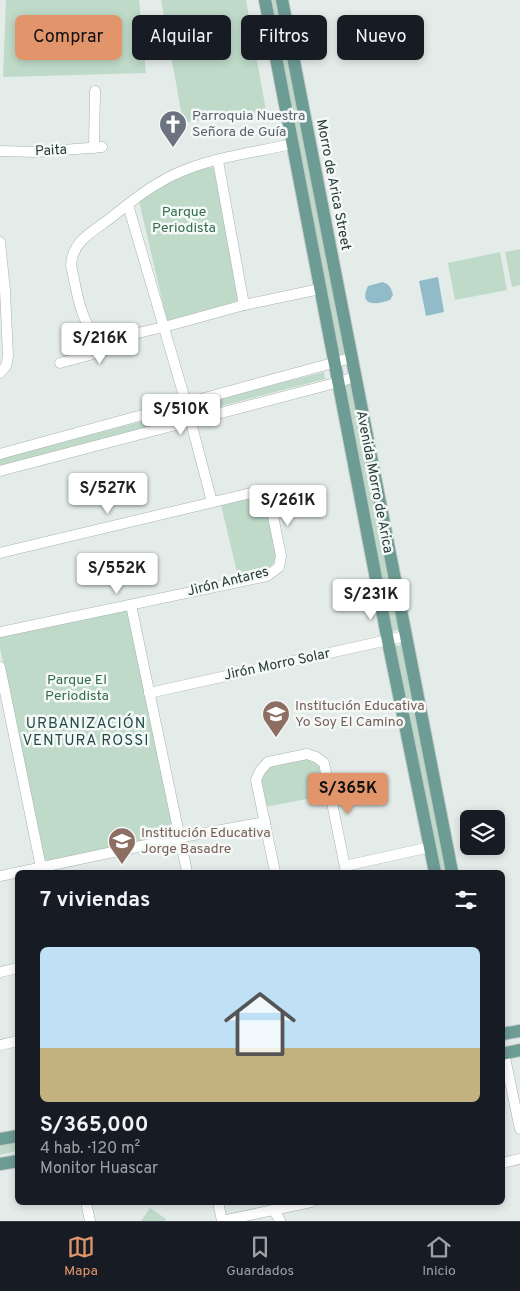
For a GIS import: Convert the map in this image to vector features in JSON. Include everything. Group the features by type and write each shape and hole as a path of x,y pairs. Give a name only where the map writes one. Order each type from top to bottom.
{"main road":[{"path":"265,0 335,363"},
{"name":"Morro de Arica Street","path":"282,0 354,376"},
{"name":"Avenida Morro de Arica","path":"335,363 388,641 435,870"},
{"name":"Avenida Morro de Arica","path":"354,376 452,870"},
{"path":"505,1034 520,1031"},
{"path":"505,1054 520,1050"},
{"path":"0,1140 15,1137"},
{"path":"0,1164 15,1162"}],"street":[{"name":"Paita","path":"0,151 36,152 98,148 95,91"},
{"path":"292,144 184,170 157,183 87,236 75,248 71,256 71,265 86,323 93,334 103,340 164,327 244,305 320,289"},
{"path":"218,161 244,305"},
{"path":"128,205 190,421 217,501"},
{"path":"0,242 5,290 8,356 6,366 0,373"},
{"path":"60,363 104,351 103,340"},
{"path":"0,454 351,358"},
{"path":"0,471 339,382 354,376"},
{"name":"Jirón Antares","path":"0,553 257,493 268,500 271,506 281,556 279,567 267,576 0,632"},
{"path":"131,605 187,870"},
{"name":"Jirón Morro Solar","path":"149,693 406,636"},
{"path":"0,667 42,870 180,838 265,822"},
{"path":"275,870 256,780 260,771 268,762 307,754 316,756 324,763 346,869 430,847"},
{"path":"0,876 15,874"},
{"path":"0,972 15,969"},
{"path":"0,1045 15,1042"},
{"path":"505,1063 520,1129"},
{"path":"505,1162 520,1159"},
{"path":"87,1205 90,1221"},
{"path":"219,1205 222,1221 297,1205"},
{"path":"274,1210 280,1221"}],"green space":[{"path":"6,0 139,0 140,15 132,15 132,60 145,60 146,73 3,77"},
{"path":"161,0 246,0 249,15 241,15 241,60 257,60 267,116 183,122 172,60 231,60 231,15 164,15"},
{"path":"269,0 276,0 279,15 272,15"},
{"path":"280,60 288,60 345,354 337,355"},
{"name":"Parque Periodista","path":"214,167 239,295 237,301 167,321 139,201 175,179 194,171"},
{"path":"520,249 520,285 512,287 505,252"},
{"path":"500,252 507,290 455,300 448,263"},
{"path":"324,372 325,379 198,412 195,407 198,404"},
{"path":"353,383 401,629 393,631 344,386"},
{"path":"179,412 181,419 0,466 0,458"},
{"path":"252,498 261,501 266,507 276,556 274,562 267,569 238,576 221,505"},
{"name":"Parque El Periodista","path":"124,610 130,612 174,835 47,861 44,858 0,648 0,636"},
{"path":"403,645 448,870 440,870 396,646"},
{"path":"301,757 322,764 327,795 265,807 259,780 271,763"},
{"path":"15,1140 15,1151 0,1155 0,1144"},
{"path":"150,1208 166,1219 165,1221 141,1221"}],"water":[{"path":"438,277 444,312 426,316 419,281"},
{"path":"383,282 392,290 393,295 390,300 380,303 370,303 367,301 365,298 368,286"}],"place":[{"name":"Parroquia Nuestra Señora de Guía","path":"173,148"},
{"name":"Institución Educativa Yo Soy El Camino","path":"276,738"},
{"name":"Institución Educativa Jorge Basadre","path":"122,865"}],"district":[{"name":"URBANIZACIÓN VENTURA ROSSI","path":"86,732"}]}
